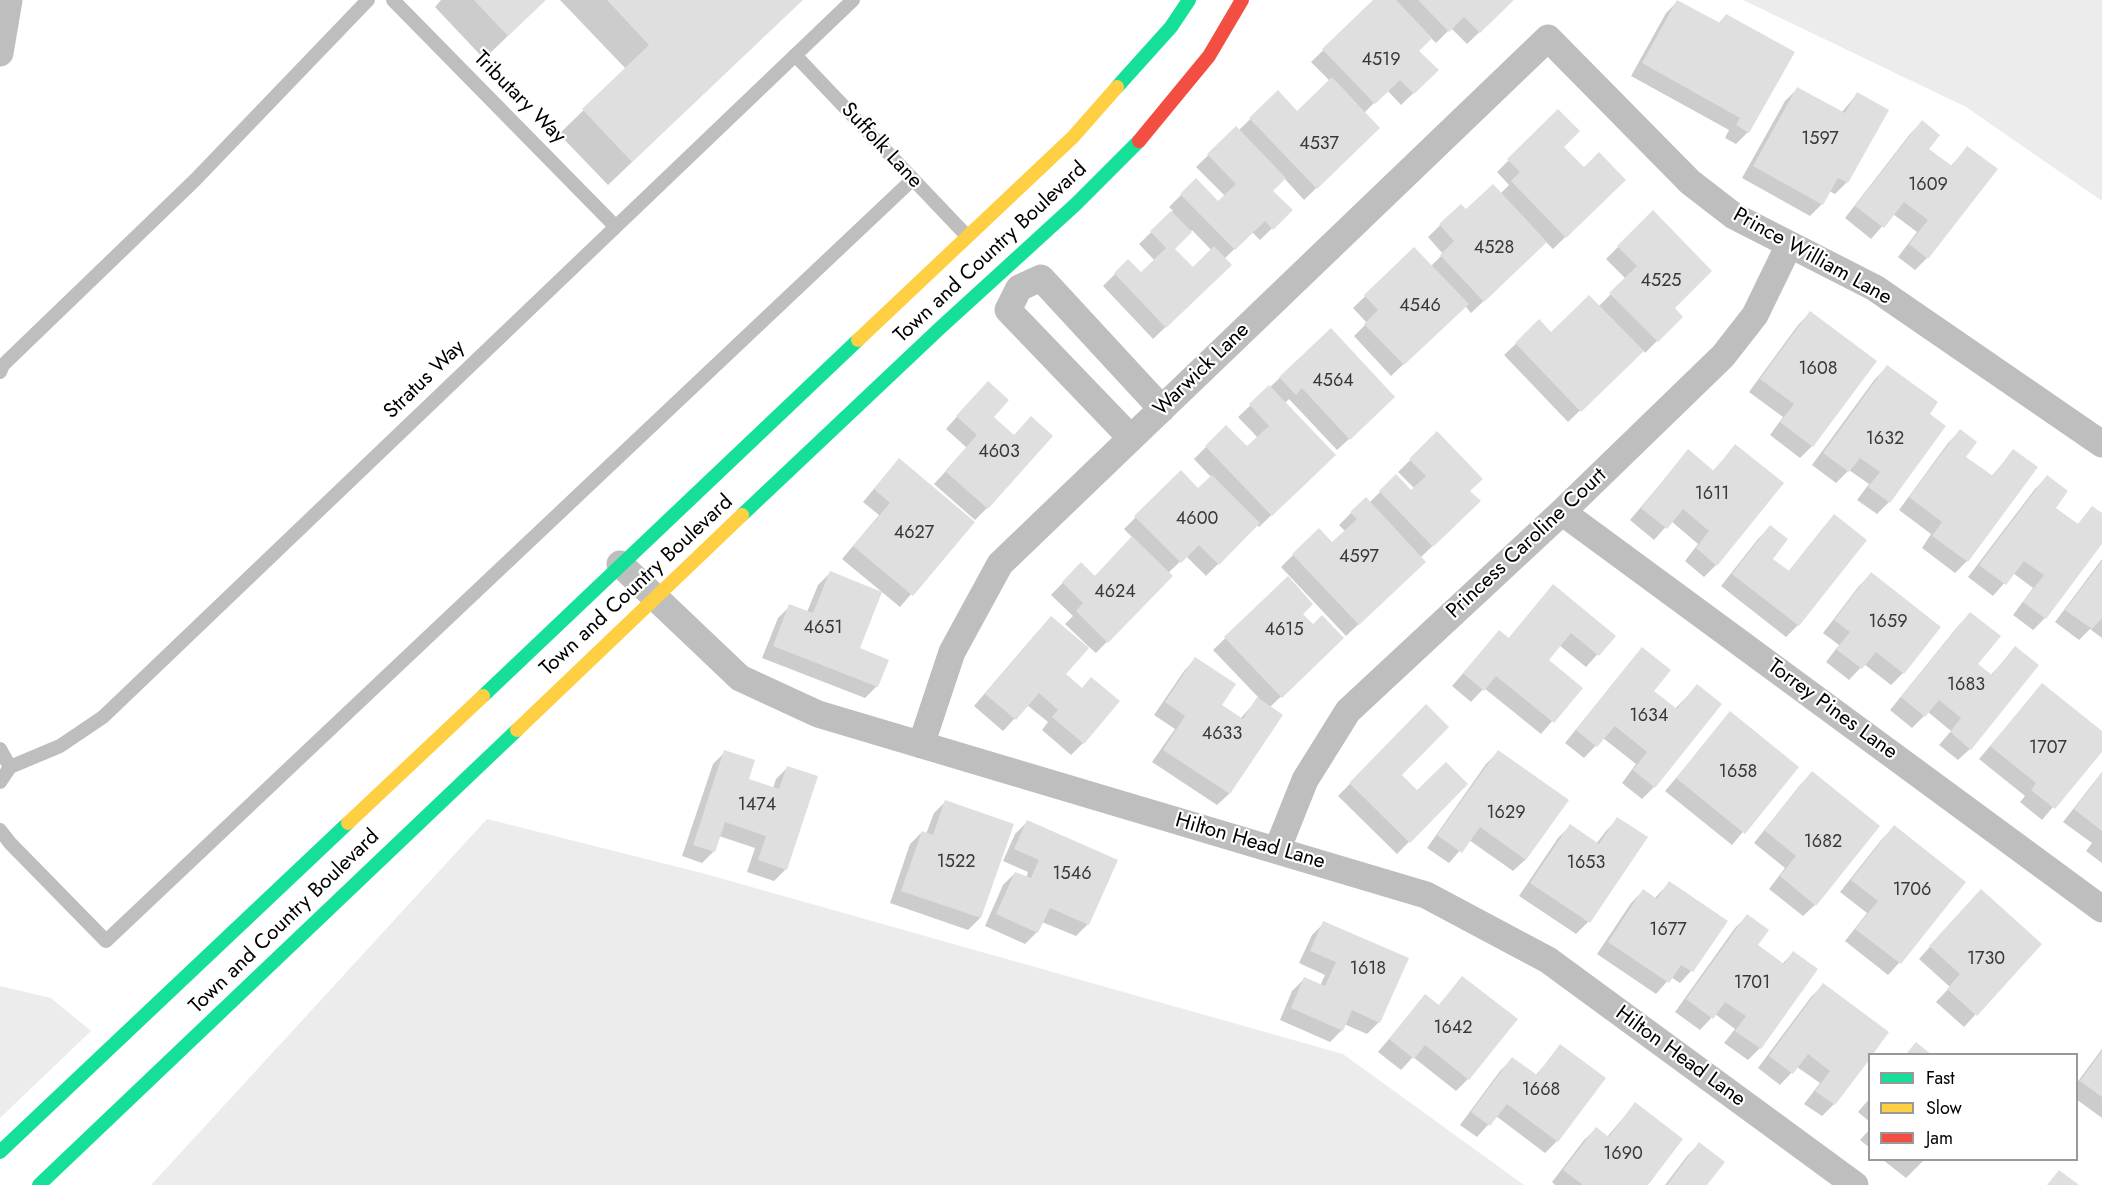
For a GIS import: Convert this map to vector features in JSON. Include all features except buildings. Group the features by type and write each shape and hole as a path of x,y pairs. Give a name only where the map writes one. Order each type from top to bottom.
{"main road":[{"name":"Town and Country Boulevard","path":"0,1152 967,236 1015,199 1171,27 1189,0"},
{"name":"Town and Country Boulevard","path":"39,1185 655,598 1010,280 1043,228 1131,151 1209,56 1242,0"}],"street":[{"path":"0,53 9,0"},
{"name":"Prince William Lane","path":"1548,38 1690,182 1734,216 1875,288 2102,444"},
{"name":"Warwick Lane","path":"921,745 951,652 1000,564 1548,38"},
{"name":"Princess Caroline Court","path":"1276,850 1305,780 1348,711 1562,512 1723,356 1755,315 1790,244"},
{"path":"1131,438 1008,310 1010,280 1041,278 1162,409"},
{"name":"Torrey Pines Lane","path":"1562,512 2102,909"},
{"name":"Hilton Head Lane","path":"620,564 740,678 818,714 1426,895 1548,960 1854,1185"}],"lane":[{"path":"0,372 3,365 195,180 368,0"},
{"name":"Tributary Way","path":"393,0 615,226"},
{"name":"Stratus Way","path":"10,767 60,746 103,717 853,0"},
{"name":"Suffolk Lane","path":"795,55 967,236"},
{"path":"0,830 106,941 912,180"},
{"path":"0,749 10,767 0,782"}],"shaded area":[{"path":"1743,0 2102,0 2102,201 1966,107"},
{"path":"487,819 702,873 1343,1054 1524,1185 151,1185"},
{"path":"0,986 51,998 91,1031 0,1118"}],"traffic: fast":[{"path":"1117,87 1171,27 1189,0"},
{"path":"742,515 939,329 1076,204 1139,141"},
{"path":"483,696 858,340"},
{"path":"39,1185 517,730"},
{"path":"0,1152 348,823"}],"traffic: slow":[{"path":"858,340 1073,137 1117,87"},
{"path":"517,730 742,515"},
{"path":"348,823 483,696"}],"traffic: jam":[{"path":"1139,141 1209,56 1242,0"}]}
